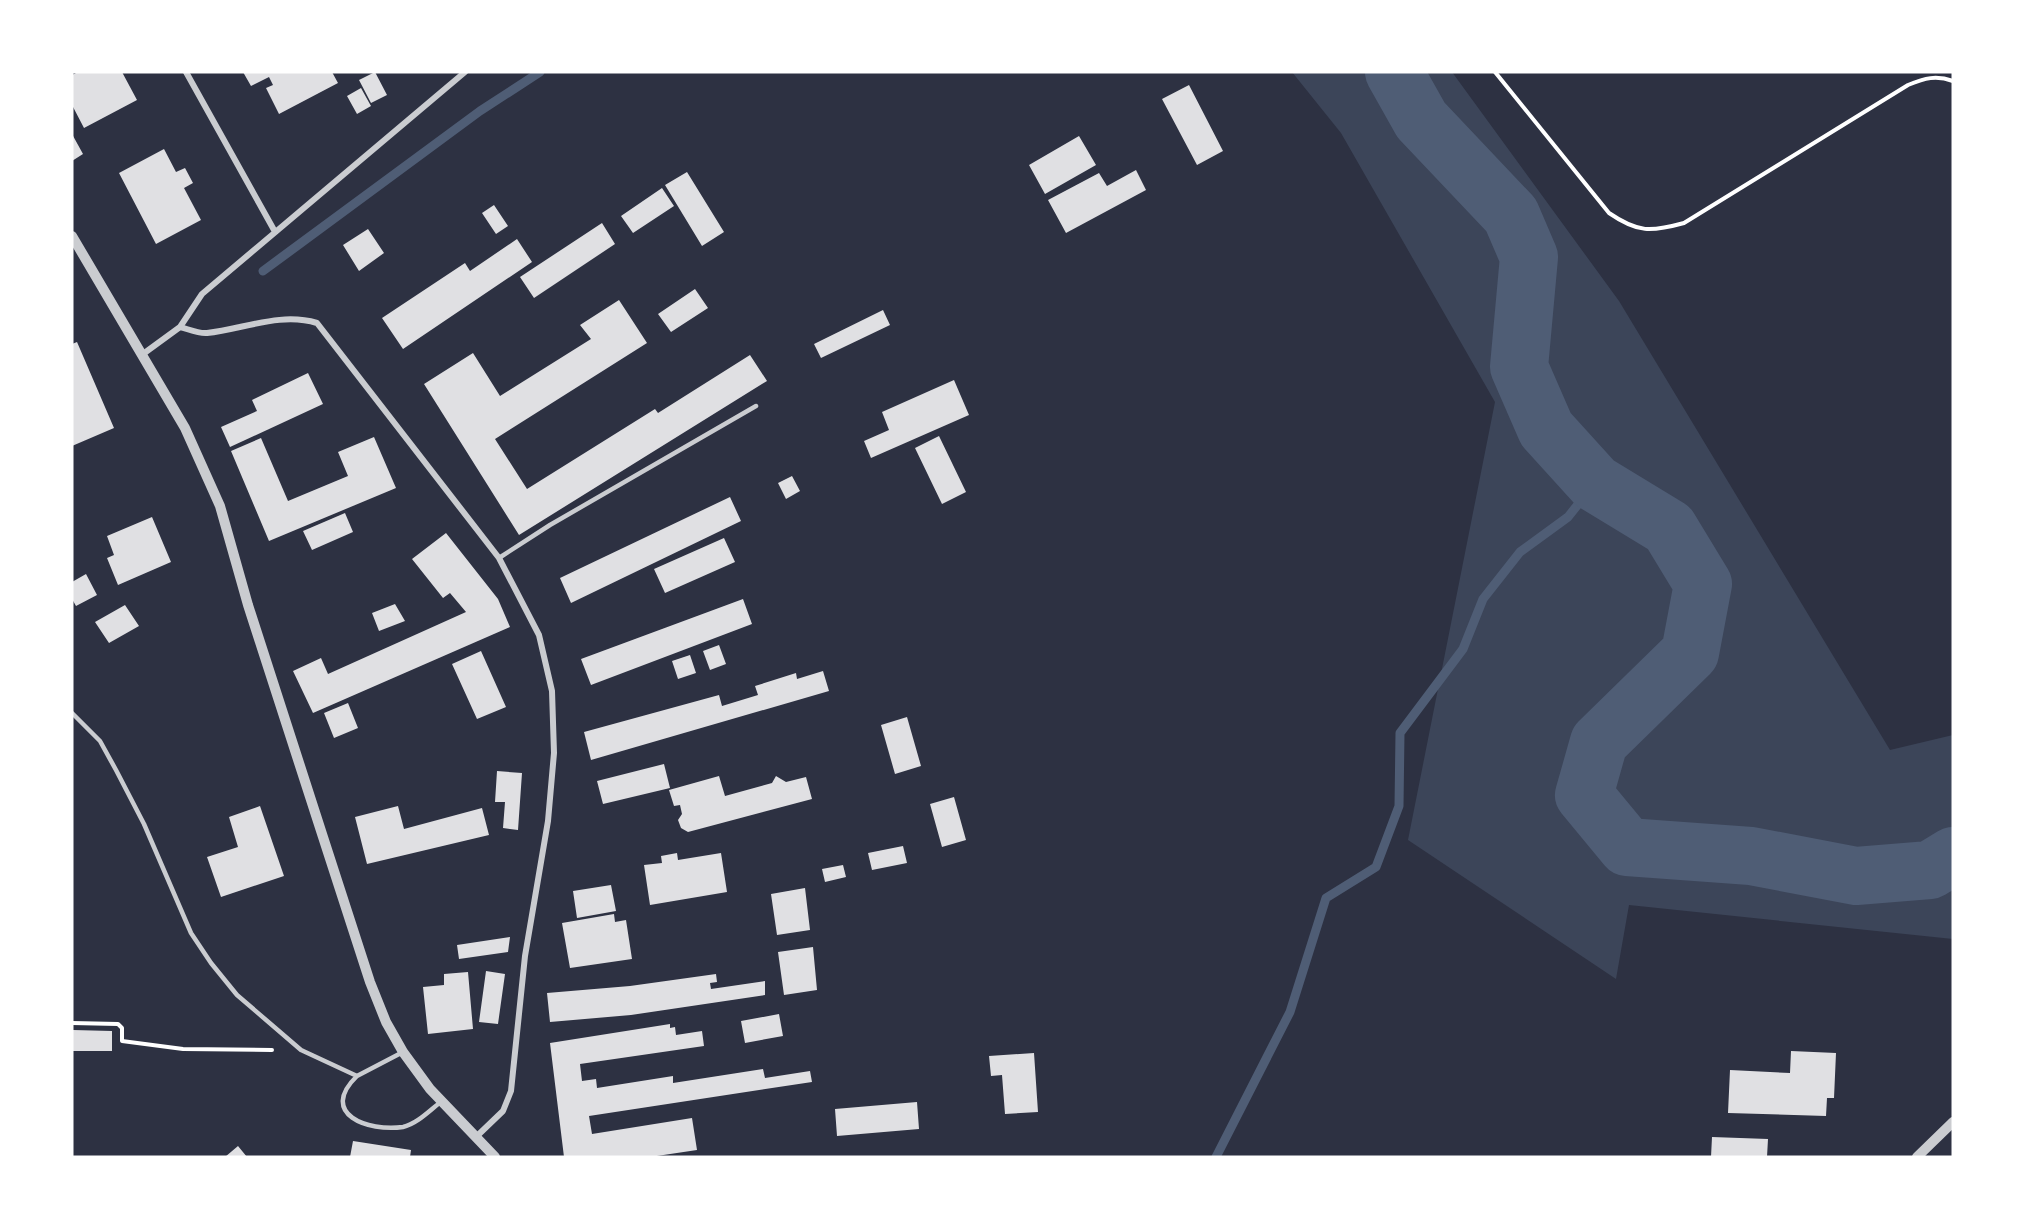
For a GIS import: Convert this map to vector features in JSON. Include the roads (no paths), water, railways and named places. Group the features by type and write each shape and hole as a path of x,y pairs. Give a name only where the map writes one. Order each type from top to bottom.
{"street":[{"path":"186,72 274,230"},
{"path":"143,354 180,327 202,294 274,230 465,72"},
{"path":"72,236 185,428 220,506 248,605 366,971 386,1022 403,1052 442,1101 495,1157"},
{"path":"180,327 205,333 256,322 301,318 317,323 500,558 540,635 552,691 554,753 548,821 525,956 511,1092 502,1111 477,1136"},
{"path":"1917,1157 1953,1122"}],"lane":[{"path":"500,558 550,525 756,406"},
{"path":"72,713 99,741 116,770 144,824 191,933 211,963 237,995 302,1050 357,1076"},
{"path":"403,1052 357,1076 345,1088 342,1103 349,1117 361,1124 402,1127 415,1122 442,1101"}],"waterway":[{"path":"263,271 480,111 540,72"},
{"path":"1394,72 1421,120 1511,215 1529,257 1519,367 1546,429 1595,483 1669,528 1703,584 1690,653 1599,742 1584,795 1627,847 1751,856 1856,876 1930,870 1953,856"},
{"path":"1216,1157 1290,1012 1326,898 1376,867 1399,806 1400,733 1463,649 1483,599 1520,552 1568,517 1595,483"}]}
